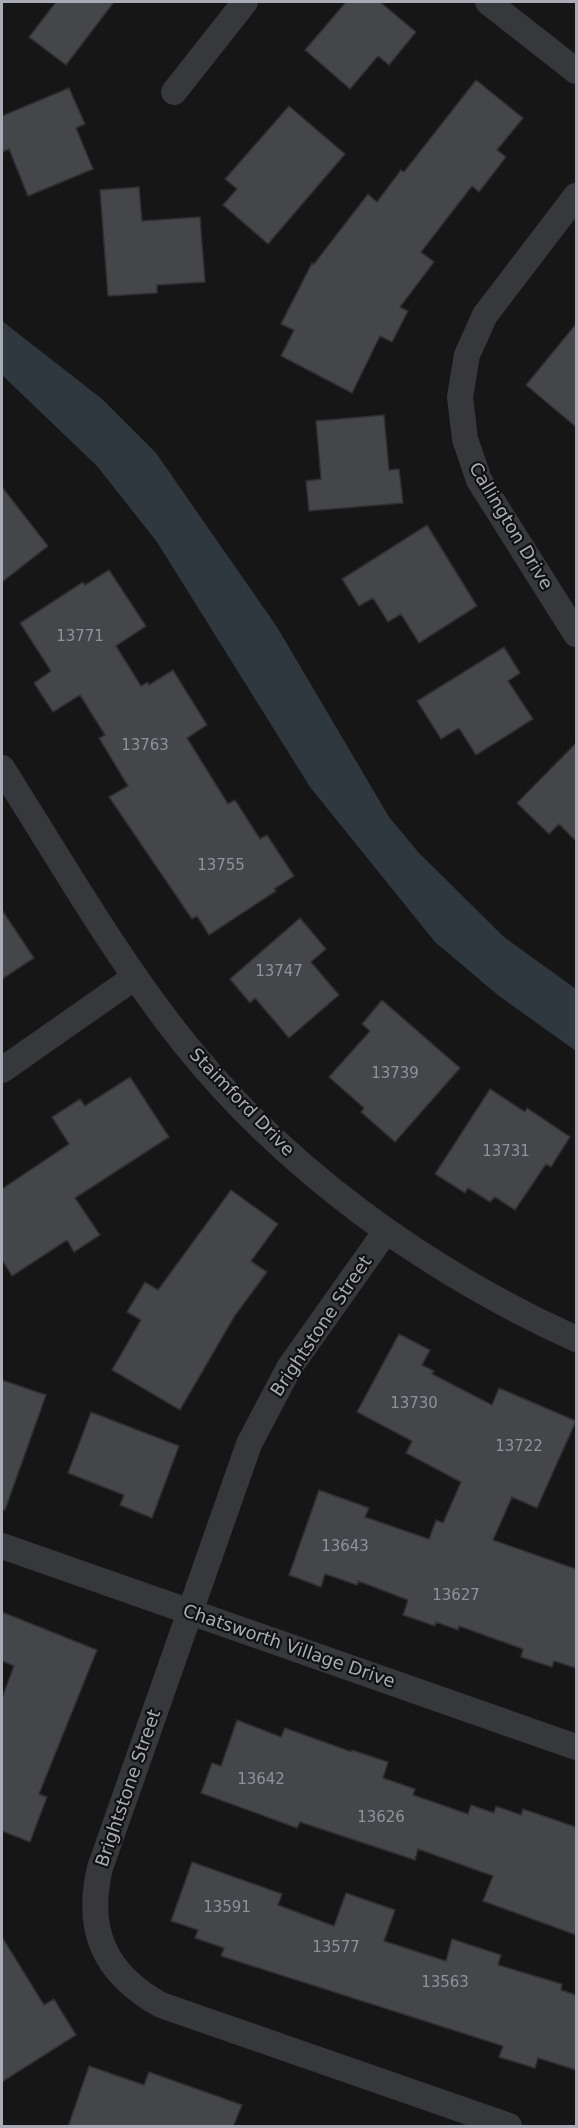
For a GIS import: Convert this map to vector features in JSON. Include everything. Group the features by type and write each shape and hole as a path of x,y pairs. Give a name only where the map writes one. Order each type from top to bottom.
{"street":[{"path":"174,92 245,2"},
{"path":"488,2 576,71"},
{"name":"Callington Drive","path":"576,196 485,315 467,355 460,397 465,439 479,480 576,634"},
{"name":"Staimford Drive","path":"2,768 135,977 186,1045 244,1109 307,1168 386,1232 458,1279 534,1320 576,1339"},
{"path":"2,1070 135,977"},
{"name":"Brightstone Street","path":"386,1232 289,1368 249,1444 95,1888 97,1929 113,1967 127,1982 161,2005 509,2127"},
{"name":"Chatsworth Village Drive","path":"2,1546 576,1747"}],"shaded area":[{"path":"2,321 102,399 156,453 277,627 389,817 419,853 504,937 576,989 576,1051 499,996 435,942 310,787 157,542 97,466 2,375"}],"building":[{"path":"56,2 114,2 66,65 29,37"},
{"path":"346,2 380,2 416,32 389,65 378,56 350,89 305,50"},
{"path":"476,80 523,118 497,150 506,157 479,192 472,186 421,252 434,262 400,307 408,311 392,342 380,336 352,393 281,356 294,330 281,324 312,263 314,264 368,194 377,202 401,170 404,172"},
{"path":"69,88 85,124 76,128 93,169 28,196 9,149 2,152 2,116"},
{"path":"289,106 345,154 268,244 223,205 237,189 225,179"},
{"path":"139,187 142,221 200,217 205,282 157,285 157,293 108,296 100,190"},
{"path":"576,324 576,427 526,385"},
{"path":"384,415 389,470 399,469 403,503 309,511 306,481 321,479 316,421"},
{"path":"2,487 48,546 2,582"},
{"path":"427,525 477,606 419,643 401,614 388,622 373,598 359,606 342,579"},
{"path":"109,570 146,626 116,646 141,686 148,682 149,685 173,670 207,725 187,738 228,804 235,800 260,839 267,835 294,876 274,889 276,891 209,935 197,916 192,919 109,797 128,786 99,738 105,735 80,695 53,712 34,683 51,671 20,623 83,582 85,585"},
{"path":"504,647 520,673 508,681 533,719 476,755 459,728 441,739 417,701"},
{"path":"576,743 576,841 559,824 549,834 517,803"},
{"path":"2,910 34,958 2,979"},
{"path":"300,918 326,949 311,962 339,995 289,1038 255,998 250,1003 230,979"},
{"path":"382,1000 460,1068 395,1142 361,1112 364,1108 329,1077 370,1031 362,1024"},
{"path":"130,1077 169,1137 75,1198 100,1235 74,1252 67,1240 12,1276 2,1260 2,1189 69,1144 52,1117 80,1099 85,1106"},
{"path":"490,1089 525,1112 527,1108 570,1137 551,1167 546,1164 515,1210 495,1197 490,1202 468,1188 465,1193 435,1174"},
{"path":"231,1190 278,1224 251,1261 267,1272 234,1317 180,1410 112,1370 141,1320 127,1312 145,1282 158,1290"},
{"path":"399,1334 430,1350 422,1365 434,1371 432,1374 492,1405 499,1388 576,1421 537,1508 512,1497 493,1540 576,1569 576,1668 554,1661 552,1667 521,1657 523,1649 459,1626 458,1630 436,1622 435,1626 403,1615 408,1600 358,1581 357,1585 325,1574 321,1587 289,1575 319,1490 369,1508 365,1517 429,1539 436,1520 443,1523 461,1482 406,1453 412,1441 357,1412"},
{"path":"2,1380 46,1395 5,1510 2,1509"},
{"path":"91,1412 179,1446 152,1518 120,1505 124,1495 68,1473"},
{"path":"2,1612 97,1650 39,1794 47,1797 30,1842 2,1831 2,1698 14,1666 2,1661"},
{"path":"237,1720 281,1737 285,1728 388,1762 383,1778 415,1789 413,1795 468,1814 471,1805 494,1813 496,1806 521,1815 523,1809 576,1827 576,1935 483,1901 493,1876 418,1849 415,1860 300,1822 297,1828 201,1793 212,1763 221,1766"},
{"path":"192,1862 282,1894 278,1905 334,1926 346,1893 395,1910 384,1941 446,1961 452,1939 501,1955 498,1965 562,1984 561,1990 576,1995 576,2070 538,2058 535,2068 499,2057 503,2046 221,1956 224,1948 195,1938 198,1930 171,1921"},
{"path":"2,1937 44,2005 54,1999 76,2035 2,2082"},
{"path":"89,2066 144,2085 149,2072 242,2105 233,2127 68,2127"}]}
